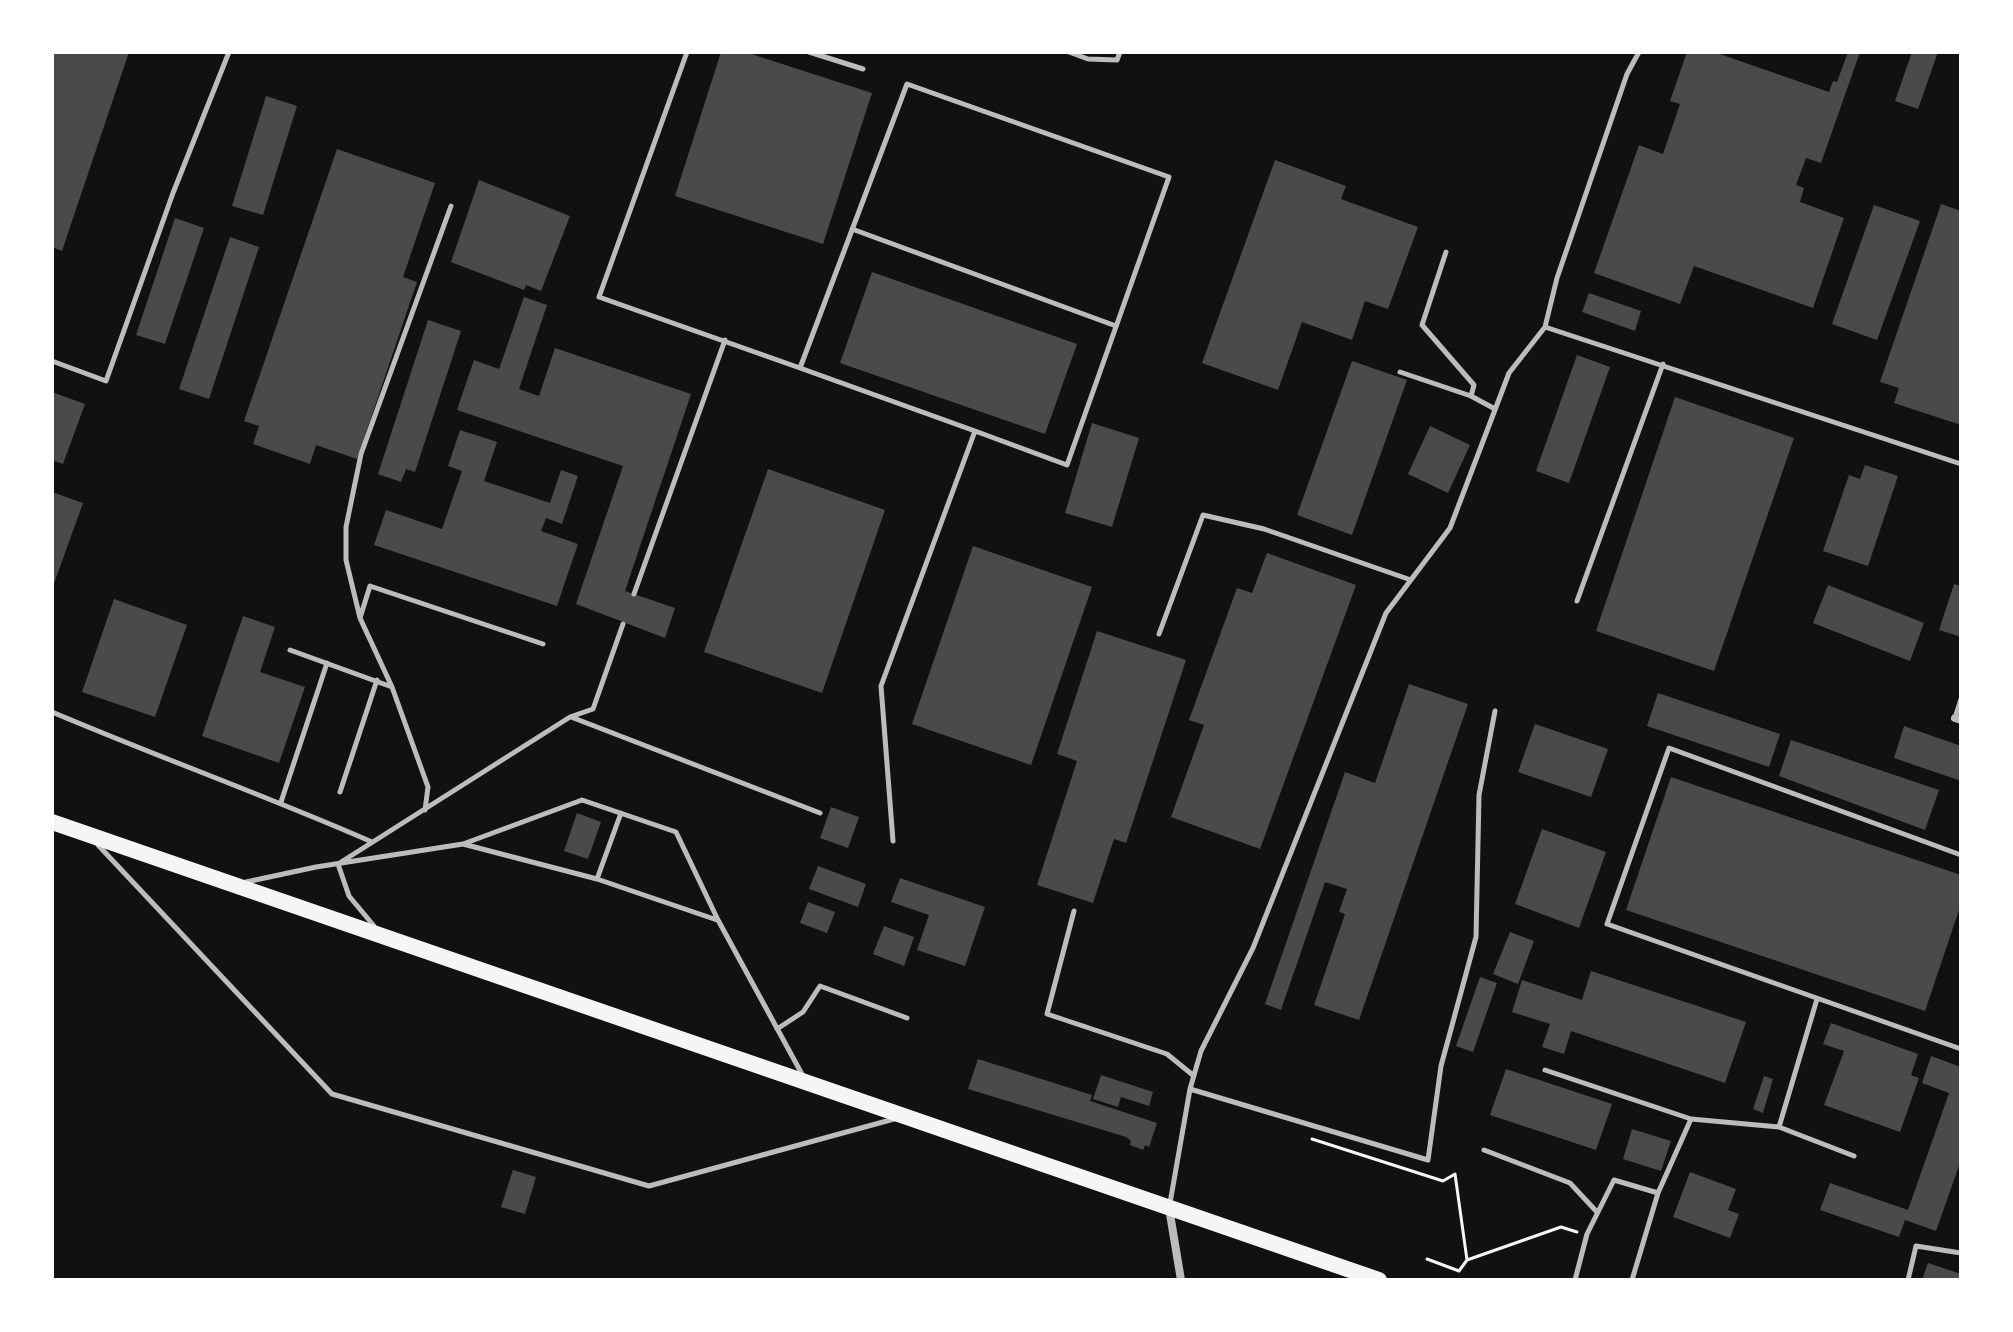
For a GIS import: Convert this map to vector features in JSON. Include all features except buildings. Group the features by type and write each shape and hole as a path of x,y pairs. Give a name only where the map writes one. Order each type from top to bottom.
{"highway":[{"path":"52,822 1379,1280"}],"street":[{"path":"1169,1208 1181,1280"}],"lane":[{"path":"52,361 106,381 173,193 229,52"},
{"path":"687,52 599,297 1067,465 1169,177 907,84 800,368"},
{"path":"809,52 863,69"},
{"path":"1069,52 1088,59 1117,60 1120,52"},
{"path":"1169,1208 1190,1089 1201,1051 1253,948 1386,613 1450,528 1509,373 1545,327 1557,278 1622,88 1639,52"},
{"path":"424,811 428,787 392,687 360,618 346,560 346,527 361,454 451,206"},
{"path":"852,229 1116,326"},
{"path":"1446,252 1422,325 1474,385 1471,396"},
{"path":"1545,327 1961,464"},
{"path":"634,594 725,340"},
{"path":"1577,601 1663,364"},
{"path":"1400,372 1471,396 1495,409"},
{"path":"893,841 881,686 975,431"},
{"path":"1159,634 1203,515 1264,529 1411,580"},
{"path":"360,618 370,586 543,644"},
{"path":"338,864 570,717 593,709 623,624"},
{"path":"290,650 392,687"},
{"path":"281,802 327,663"},
{"path":"340,792 377,680"},
{"path":"1958,719 1961,699"},
{"path":"1190,1089 1428,1160 1441,1066 1476,937 1479,795 1495,711"},
{"path":"52,712 182,768 281,802 373,843"},
{"path":"570,717 820,813"},
{"path":"1961,855 1669,748 1607,924 1961,1049"},
{"path":"234,885 463,844 582,800 621,813 676,832 718,920 806,1081"},
{"path":"597,879 621,813"},
{"path":"90,835 332,1094 649,1186 906,1116"},
{"path":"463,844 597,879 718,920"},
{"path":"338,864 349,896 382,936"},
{"path":"1074,911 1047,1014 1167,1054 1194,1076"},
{"path":"777,1029 803,1012 820,986 907,1018"},
{"path":"1779,1127 1817,999"},
{"path":"1545,1070 1691,1119 1779,1127 1854,1156"},
{"path":"1632,1280 1658,1193 1691,1119"},
{"path":"1484,1150 1570,1183 1596,1211"},
{"path":"1575,1280 1587,1234 1614,1180 1658,1193"},
{"path":"1908,1280 1916,1246 1961,1253"}],"path":[{"path":"1312,1139 1443,1181 1455,1174 1467,1260"},
{"path":"1427,1259 1459,1271 1467,1260 1561,1227 1587,1234"}]}
